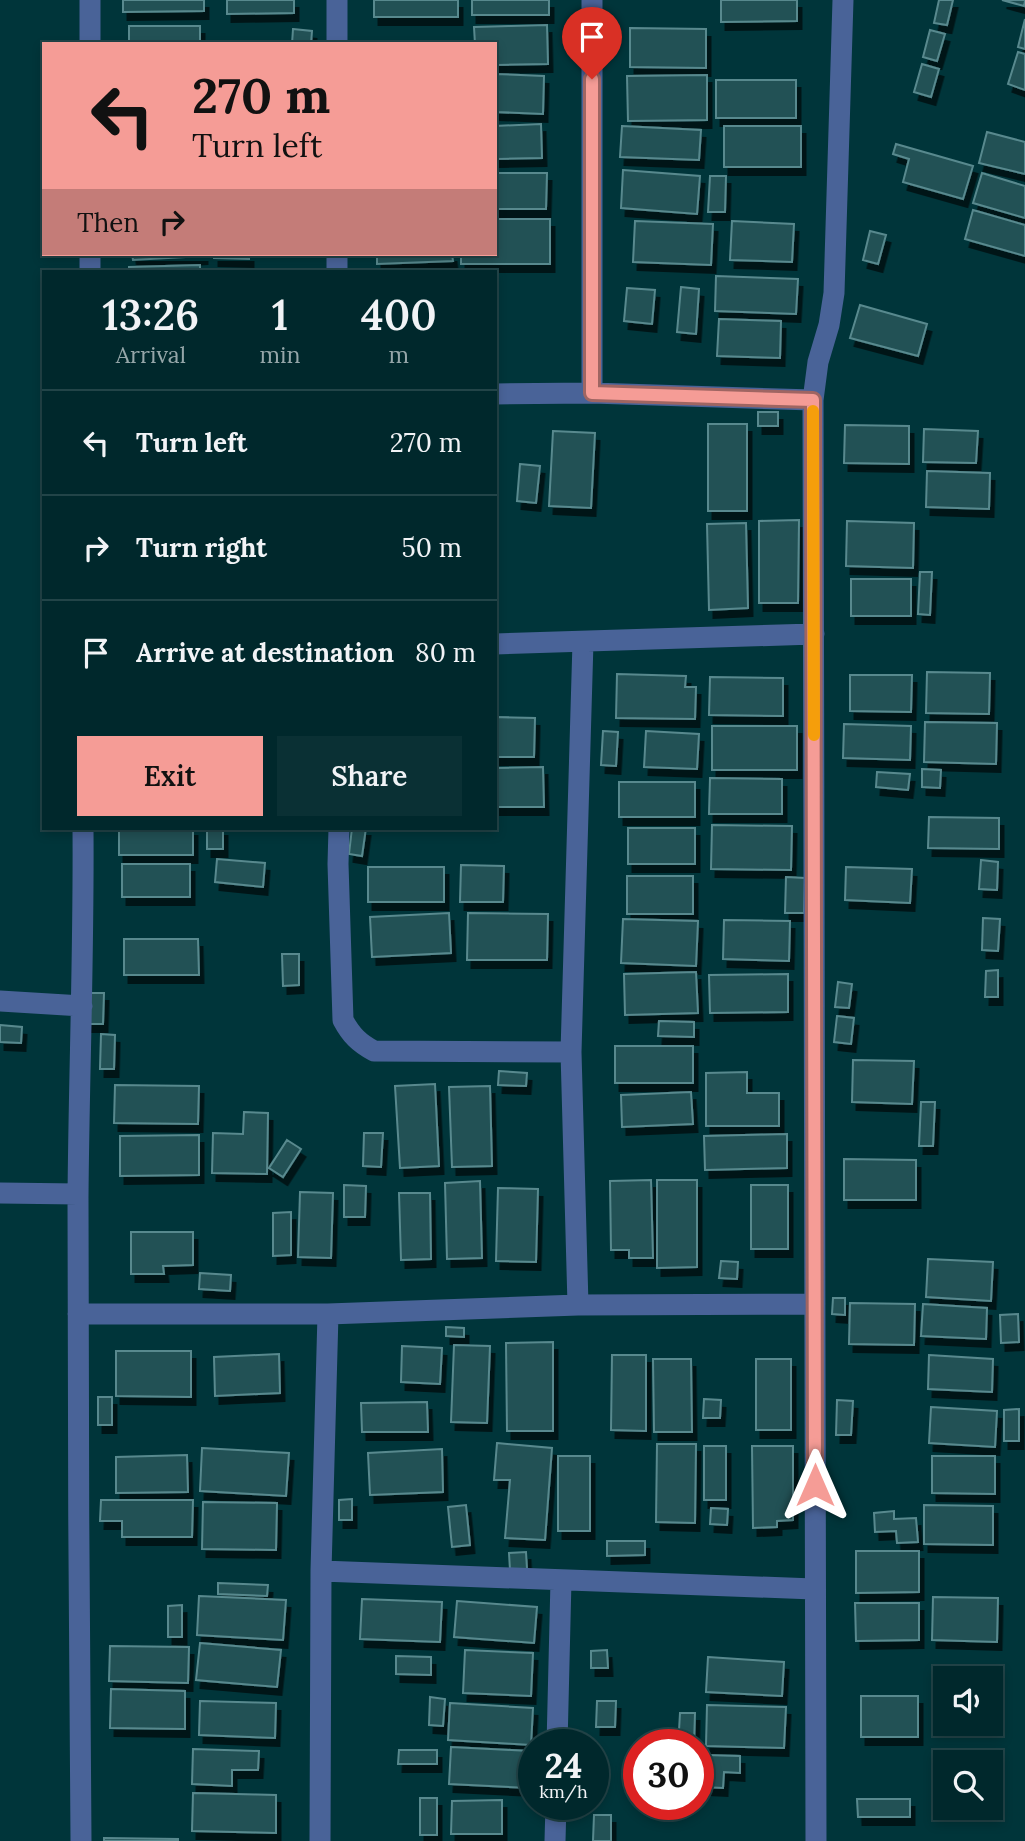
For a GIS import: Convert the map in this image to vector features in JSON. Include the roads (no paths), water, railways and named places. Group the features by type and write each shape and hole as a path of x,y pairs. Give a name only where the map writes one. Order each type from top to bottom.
{"street":[{"path":"90,0 90,42"},
{"path":"337,0 337,42"},
{"path":"592,0 592,393"},
{"path":"816,1841 813,400 818,362 829,325 834,293 844,0"},
{"path":"497,394 592,393 813,400"},
{"path":"497,644 814,634"},
{"path":"578,1305 571,1052 583,642"},
{"path":"81,1841 78,1194 83,830"},
{"path":"338,830 343,1020 350,1034 374,1051 571,1052"},
{"path":"0,1001 82,1006"},
{"path":"0,1193 78,1194"},
{"path":"78,1314 327,1314 578,1305 815,1304"},
{"path":"320,1841 321,1571 327,1314"},
{"path":"321,1571 814,1589"},
{"path":"557,1729 561,1580"},
{"path":"555,1841 556,1820"}]}
